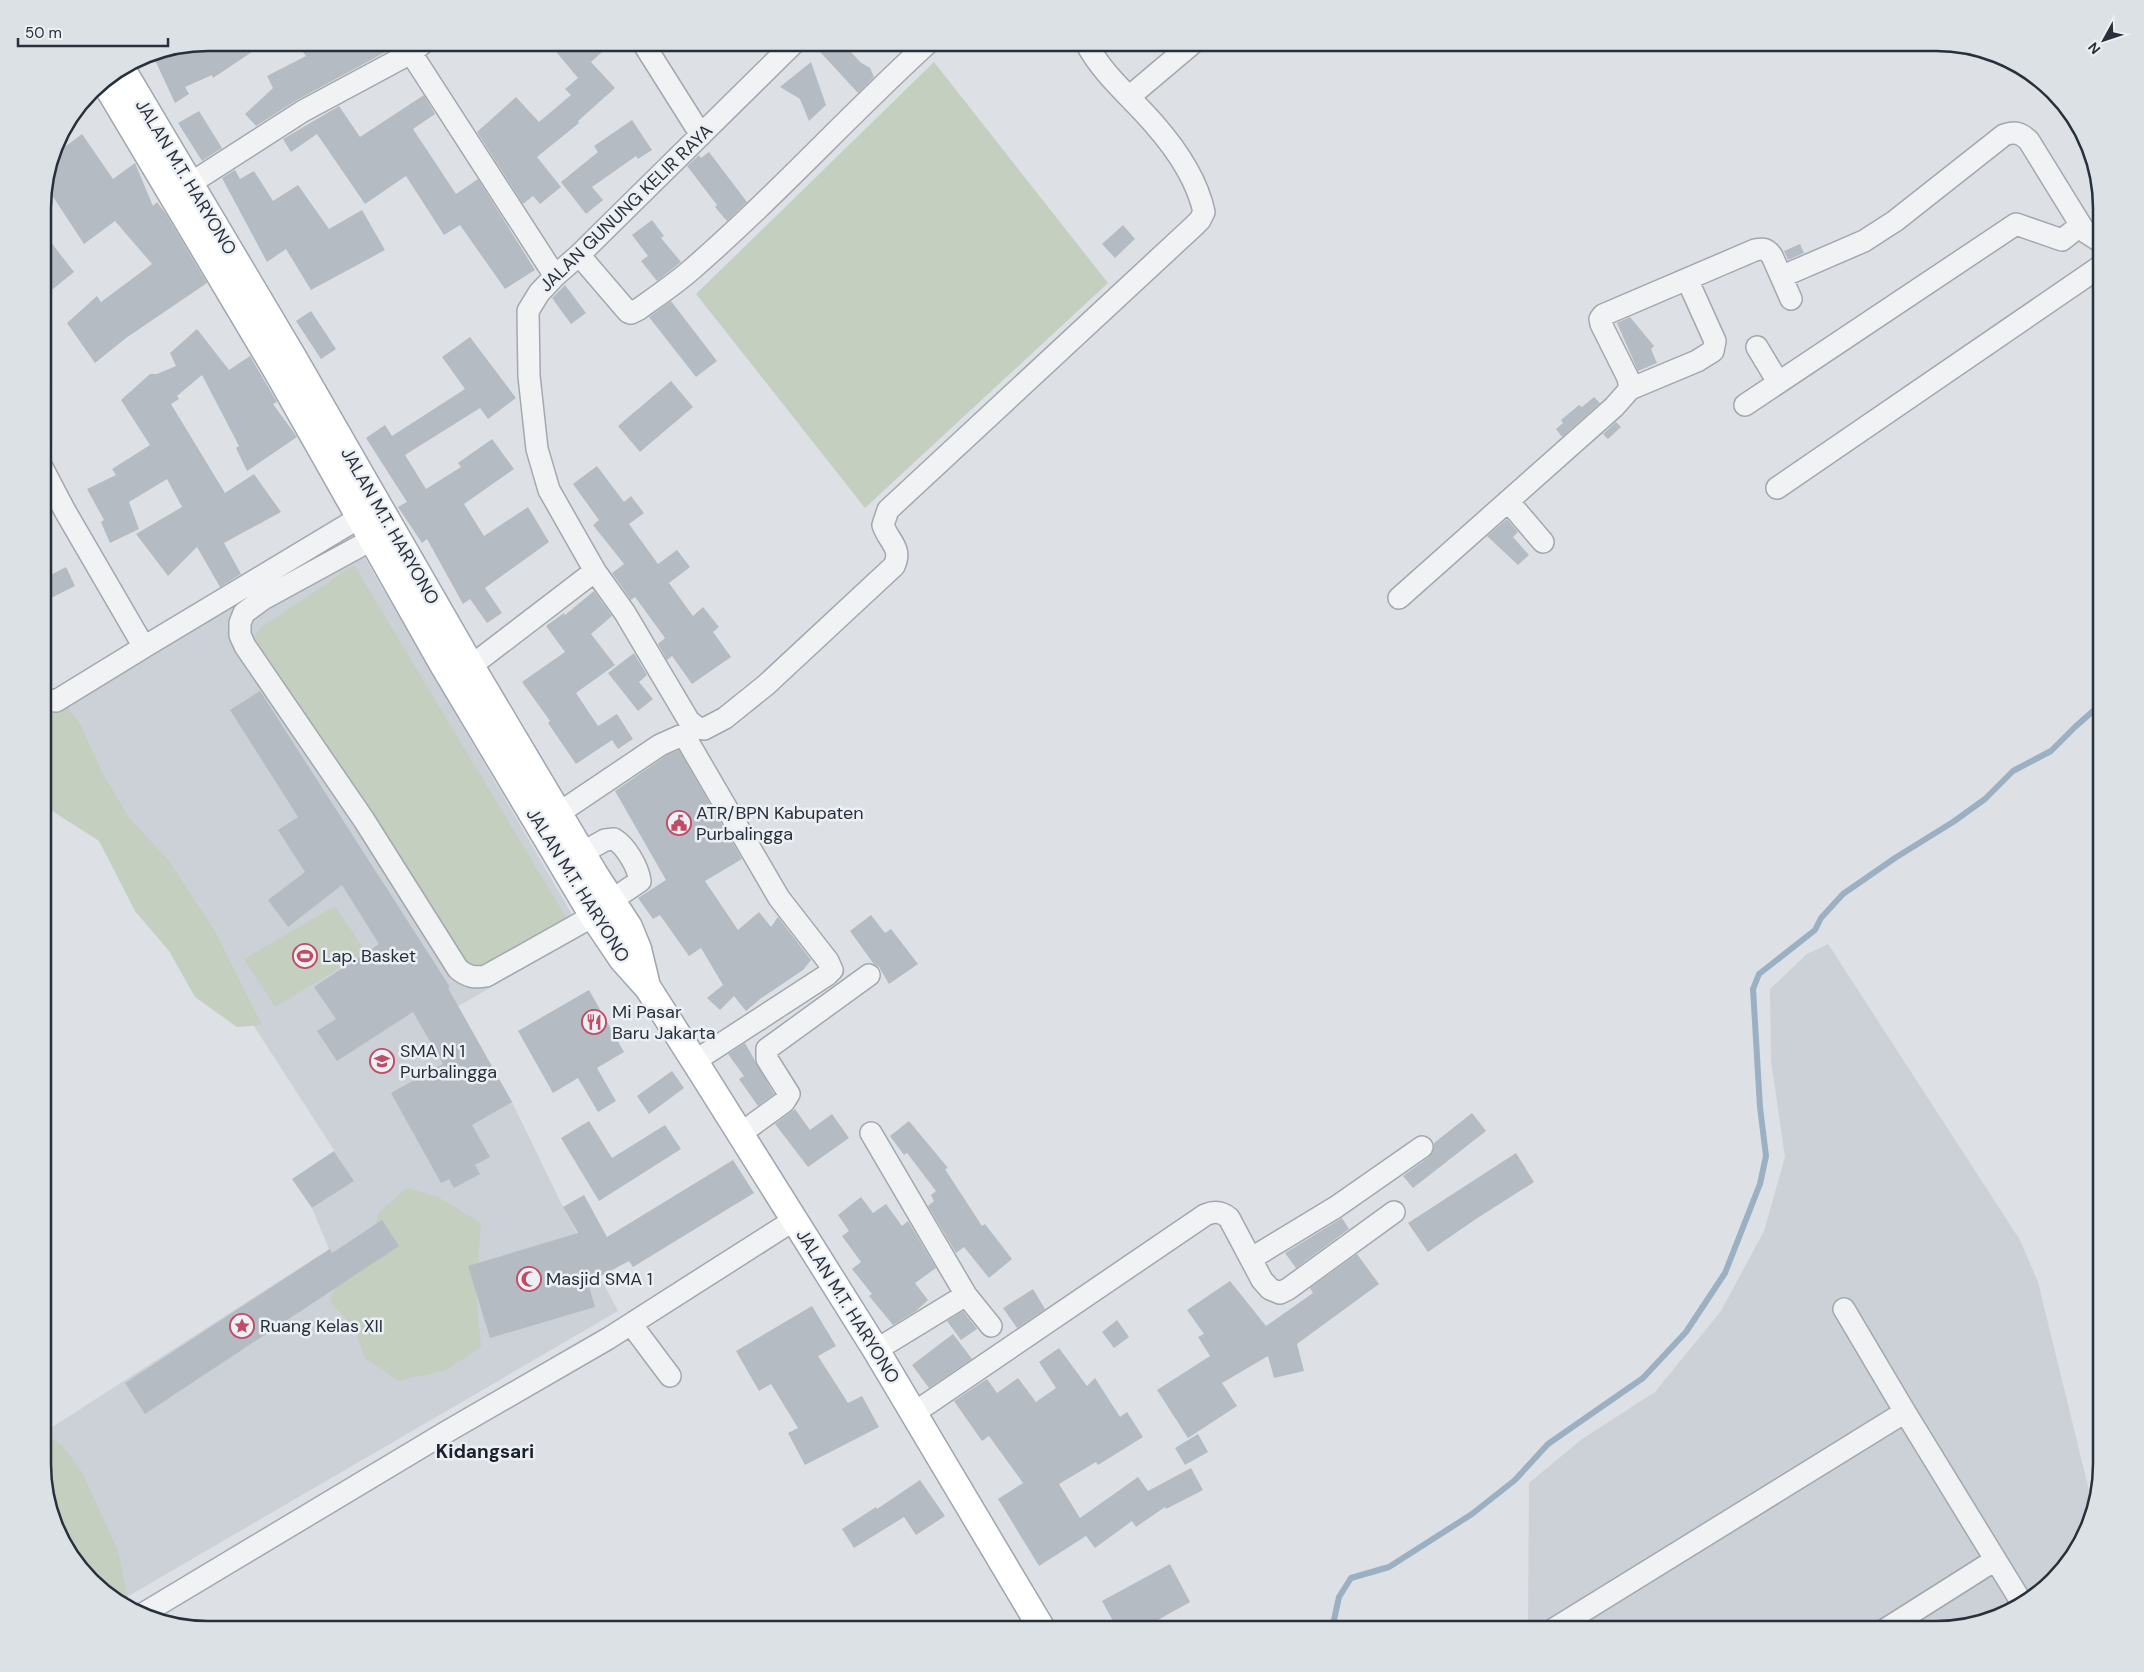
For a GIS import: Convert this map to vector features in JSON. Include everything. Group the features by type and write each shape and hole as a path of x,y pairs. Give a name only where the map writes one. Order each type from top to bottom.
{"main road":[{"name":"JALAN M.T. HARYONO","path":"126,75 190,184 369,511 373,539 442,663 602,908 628,927 638,949 648,988 876,1350 1037,1621"},
{"name":"JALAN M.T. HARYONO","path":"108,88 283,382 472,666 582,853 602,908"}],"street":[{"path":"190,184 303,111 412,51"},
{"path":"419,51 555,276"},
{"path":"649,51 701,134"},
{"name":"JALAN GUNUNG KELIR RAYA","path":"695,1061 832,970 828,961 779,898 691,731 684,714 625,613 594,571 549,490 537,450 532,420 528,311 539,293 555,276 579,255 782,51"},
{"path":"579,255 628,312 639,310 697,264 769,198 871,94 918,51"},
{"path":"559,813 660,745 691,731 709,728 766,685 894,566 897,560 897,551 883,525 888,510 1200,220 1204,212 1202,203 1190,177 1135,92 1103,67 1092,51"},
{"path":"1135,92 1183,51"},
{"path":"1783,276 1864,241 1895,221 2004,135 2011,133 2022,135 2029,141 2080,225 2093,237"},
{"path":"1745,404 2016,224 2062,240 2080,225"},
{"path":"1630,389 1628,378 1610,345 1600,320 1603,316 1762,248 1772,256 1783,276 1791,299"},
{"path":"1777,488 2093,272"},
{"path":"1399,598 1614,407 1630,389 1697,361 1713,351 1715,341 1687,279"},
{"path":"1757,347 1778,382"},
{"path":"52,486 144,647"},
{"path":"1508,501 1543,542"},
{"path":"52,700 56,701 369,511"},
{"path":"373,539 263,599 244,613 240,623 240,635 244,646 364,820 458,969 466,976 474,978 486,976 602,908 640,881 639,873 620,843 614,839 606,840 582,853"},
{"path":"472,666 594,571"},
{"path":"740,1134 788,1098 788,1090 767,1059 767,1049 869,976"},
{"path":"871,1134 966,1295 991,1326"},
{"path":"1252,1258 1336,1207 1422,1147"},
{"path":"914,1413 1205,1215 1217,1212 1229,1218 1252,1258 1262,1280 1270,1289 1280,1293 1394,1212"},
{"path":"149,1609 632,1324 794,1220"},
{"path":"876,1350 966,1295"},
{"path":"1844,1309 2018,1597"},
{"path":"632,1324 670,1376"},
{"path":"1568,1621 1905,1412"},
{"path":"1900,1621 1995,1560"}],"shaded area":[{"name":"SMA N 1 Purbalingga","path":"348,529 584,935 458,1006 512,1102 563,1207 618,1311 126,1597 97,1575 78,1551 67,1533 57,1504 53,1484 52,1427 329,1249 312,1208 354,1181 53,715"},
{"path":"1828,944 2020,1240 2038,1282 2090,1494 2077,1533 2060,1559 2039,1582 2005,1605 1966,1618 1936,1621 1528,1621 1529,1483 1582,1439 1655,1392 1721,1311 1764,1231 1785,1157 1771,1061 1770,989 1807,954"}],"green space":[{"path":"934,62 1108,283 865,508 696,294"},
{"path":"354,565 567,919 478,969 458,961 254,638 260,628"},
{"path":"52,688 79,722 102,772 130,819 169,861 216,933 262,1025 237,1027 195,997 169,951 135,911 99,841 52,811"},
{"name":"Lap. Basket","path":"335,906 366,952 275,1007 244,959"},
{"path":"407,1188 438,1197 481,1223 476,1292 481,1347 446,1370 399,1381 365,1358 354,1327 330,1302 338,1278 367,1255 379,1212"},
{"path":"52,1439 62,1445 82,1472 118,1551 128,1599 97,1575 78,1551 67,1533 57,1504 53,1484"}],"building":[{"path":"208,51 254,51 213,78 212,75 185,87 189,94 175,103 155,61 188,53"},
{"path":"302,51 387,51 297,100 256,126 245,114 273,88 267,76 306,56"},
{"path":"556,51 603,51 591,62 615,88 578,121 579,123 537,157 561,187 540,204 533,196 523,204 477,132 516,97 539,122 571,95 565,89 578,78"},
{"path":"819,51 850,51 860,62 870,68 874,77 858,93"},
{"path":"811,62 826,105 809,121 800,99 780,87"},
{"path":"424,95 435,114 413,129 456,194 478,179 535,270 505,289 460,225 444,235 406,176 365,204 317,134 291,152 283,139 339,106 360,137"},
{"path":"199,111 222,148 202,161 178,123"},
{"path":"632,120 652,150 638,159 636,156 592,187 603,200 586,214 561,182 598,152 594,146"},
{"path":"82,134 113,179 135,163 153,206 157,202 166,214 207,283 126,338 95,363 67,323 97,296 101,302 152,264 115,221 84,244 52,196 63,148"},
{"path":"709,152 747,202 727,221 687,166 699,155 701,158"},
{"path":"235,170 240,179 254,171 273,201 298,185 329,229 362,210 385,250 311,290 286,249 267,262 222,178"},
{"path":"652,220 664,236 661,238 681,262 657,281 641,261 648,256 632,235"},
{"path":"1123,225 1135,239 1115,258 1102,244"},
{"path":"52,244 74,272 52,290"},
{"path":"1800,244 1804,253 1788,260 1784,251"},
{"path":"565,285 586,313 571,324 552,298"},
{"path":"671,301 717,361 696,377 649,317"},
{"path":"311,311 336,349 321,359 296,321"},
{"path":"1630,317 1654,346 1651,349 1657,363 1638,371 1617,323"},
{"path":"197,329 229,370 250,356 277,402 273,404 297,437 247,471 236,448 239,446 202,375 177,396 179,399 171,404 225,493 254,474 281,512 224,543 241,574 220,587 197,547 168,576 136,534 182,507 167,479 129,502 139,529 110,543 101,522 104,520 87,489 116,475 112,469 150,445 121,400 150,374 157,374 176,366 170,353"},
{"path":"470,337 516,398 488,419 480,408 405,455 426,489 461,467 458,463 492,439 514,469 464,504 484,536 528,507 549,542 485,588 502,613 487,623 470,599 463,604 427,539 422,543 398,507 407,502 366,438 385,425 392,436 465,389 442,357"},
{"path":"671,381 693,407 640,452 618,426"},
{"path":"1594,397 1600,403 1562,437 1556,429 1563,423 1561,420 1579,405 1582,407"},
{"path":"1616,422 1621,427 1608,439 1603,434"},
{"path":"597,466 624,502 631,496 644,513 629,524 658,564 677,550 690,567 669,583 693,616 703,607 719,627 713,632 731,657 692,684 672,656 667,660 658,644 665,638 635,597 631,600 612,573 624,564 593,525 599,520 573,484"},
{"path":"1507,519 1518,532 1513,537 1529,555 1518,565 1487,536"},
{"path":"66,567 75,586 52,598 52,574"},
{"path":"594,591 612,616 591,634 615,665 576,693 598,726 617,714 633,739 618,749 612,740 576,764 548,723 550,721 522,682 565,652 546,626 564,613 565,615"},
{"path":"634,653 647,675 639,682 653,699 638,711 608,673"},
{"path":"260,691 450,987 448,988 512,1102 472,1125 490,1157 475,1165 480,1174 454,1188 449,1179 441,1183 391,1093 443,1064 413,1012 337,1061 317,1031 336,1019 314,987 379,944 342,885 288,927 268,900 305,872 278,830 298,817 230,710"},
{"path":"679,750 742,859 705,881 738,930 759,912 771,927 778,917 811,960 803,970 760,999 746,1011 734,996 720,1010 707,998 723,985 701,948 689,956 660,915 653,919 638,898 666,880 615,791 667,755"},
{"path":"871,915 885,933 891,929 918,964 889,984 879,967 873,963 850,931"},
{"path":"589,990 624,1052 597,1068 616,1101 598,1112 578,1078 553,1093 518,1031"},
{"path":"745,1043 774,1094 758,1106 739,1079 744,1076 728,1054"},
{"path":"672,1071 684,1088 649,1114 637,1096"},
{"path":"795,1109 810,1130 832,1114 849,1138 808,1167 775,1124"},
{"path":"1472,1113 1486,1131 1413,1188 1403,1176 1429,1157 1433,1152 1434,1143"},
{"path":"589,1121 612,1158 665,1125 681,1149 599,1201 561,1138"},
{"path":"909,1121 948,1168 945,1169 982,1226 985,1224 1012,1259 989,1278 964,1247 956,1253 928,1206 934,1201 931,1195 936,1191 907,1153 904,1155 890,1136"},
{"path":"334,1151 354,1181 312,1208 292,1179"},
{"path":"1516,1153 1534,1182 1428,1252 1408,1223"},
{"path":"733,1160 754,1193 633,1267 629,1261 588,1283 595,1307 490,1338 468,1266 578,1233 563,1207 584,1195 607,1237"},
{"path":"861,1197 873,1213 886,1204 902,1226 908,1221 936,1268 915,1283 928,1300 916,1311 893,1325 869,1296 872,1294 852,1269 861,1262 842,1236 849,1231 838,1215"},
{"path":"1342,1218 1349,1229 1296,1268 1285,1253"},
{"path":"382,1220 399,1246 145,1414 125,1383 330,1249 332,1253"},
{"path":"1357,1254 1379,1284 1297,1344 1304,1371 1274,1378 1268,1356 1222,1383 1237,1406 1188,1438 1157,1390 1210,1356 1198,1337 1204,1334 1187,1310 1230,1281 1266,1326 1313,1293 1310,1288"},
{"path":"1033,1289 1045,1309 1017,1328 1003,1308"},
{"path":"812,1306 836,1346 818,1356 848,1403 862,1396 879,1427 805,1465 788,1433 798,1428 771,1384 759,1391 736,1351"},
{"path":"963,1311 977,1329 961,1340 947,1321"},
{"path":"1117,1320 1129,1337 1114,1348 1102,1332"},
{"path":"953,1334 972,1359 929,1388 912,1365"},
{"path":"1059,1348 1087,1386 1095,1378 1120,1417 1127,1412 1143,1437 1098,1465 1096,1462 1059,1484 1080,1518 1138,1477 1148,1491 1191,1468 1203,1490 1166,1509 1165,1507 1136,1527 1132,1521 1095,1548 1086,1536 1039,1566 998,1499 1023,1483 989,1436 982,1441 954,1401 987,1379 997,1393 1018,1378 1036,1402 1056,1388 1039,1362"},
{"path":"1198,1434 1208,1452 1185,1465 1175,1448"},
{"path":"920,1480 945,1516 916,1535 904,1517 854,1548 842,1529 876,1507 877,1509"},
{"path":"1170,1564 1190,1602 1156,1621 1113,1621 1102,1601"}],"waterway":[{"path":"1334,1621 1339,1597 1351,1578 1389,1567 1472,1514 1515,1480 1548,1444 1643,1378 1686,1332 1725,1273 1760,1184 1766,1156 1760,1107 1753,989 1759,974 1815,930 1821,918 1843,894 1985,799 2013,771 2051,751 2093,711"}],"place":[{"name":"ATR/BPN Kabupaten Purbalingga","path":"679,823"},
{"name":"Lap. Basket","path":"305,956"},
{"name":"Mi Pasar Baru Jakarta","path":"594,1022"},
{"name":"SMA N 1 Purbalingga","path":"382,1061"},
{"name":"Masjid SMA 1","path":"529,1279"},
{"name":"Ruang Kelas XII","path":"242,1326"}],"district":[{"name":"Kidangsari","path":"485,1451"}]}
